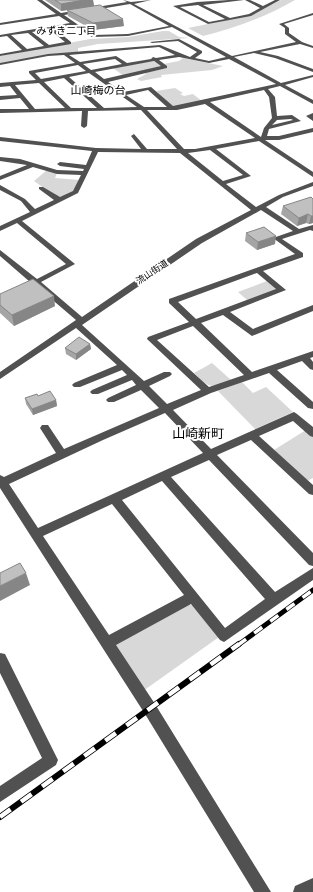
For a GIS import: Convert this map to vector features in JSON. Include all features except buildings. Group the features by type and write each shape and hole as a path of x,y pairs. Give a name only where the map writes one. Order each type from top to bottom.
{"street":[{"path":"39,0 92,36 128,35 173,26"},
{"path":"125,0 132,2 282,83 313,98"},
{"path":"0,24 149,0"},
{"path":"220,0 232,6"},
{"path":"242,0 220,0 176,6 208,23 250,14 278,0"},
{"path":"247,0 263,8"},
{"path":"132,2 173,26 232,56"},
{"path":"197,3 229,19"},
{"path":"241,11 250,14"},
{"path":"313,14 282,23 287,28 287,33 300,43 313,47"},
{"path":"0,19 3,19 9,23"},
{"path":"0,36 73,24"},
{"path":"1,54 69,43 49,27"},
{"path":"28,31 47,46"},
{"path":"7,34 25,50"},
{"path":"113,44 179,40 200,52 192,58"},
{"path":"0,64 40,56 160,46 180,55 209,62 300,43"},
{"path":"82,52 80,48 99,45"},
{"path":"104,81 165,67 156,60 133,48"},
{"path":"254,52 284,63 313,71"},
{"path":"65,54 142,108 183,152 221,183 258,208 298,231"},
{"path":"0,85 41,81 180,55"},
{"path":"69,109 31,72 116,57 126,65"},
{"path":"300,75 306,78"},
{"path":"65,76 102,109"},
{"path":"0,111 172,108 206,102 313,76"},
{"path":"282,83 313,102"},
{"path":"11,84 33,110"},
{"path":"122,94 148,88 172,108"},
{"path":"262,138 267,128 275,118 272,97 265,88"},
{"path":"0,98 22,96"},
{"path":"206,102 262,138 313,175"},
{"path":"84,126 85,110"},
{"path":"313,115 309,116 313,119"},
{"path":"267,128 298,121 292,117 275,118"},
{"path":"0,139 19,144 96,150 183,152 212,149 262,138 279,138 313,130"},
{"path":"295,134 307,138"},
{"path":"134,136 146,151"},
{"path":"40,152 45,145"},
{"path":"212,149 248,176 221,183"},
{"path":"0,229 76,192 96,150"},
{"path":"0,158 57,172 86,170"},
{"path":"60,164 86,170"},
{"path":"0,178 32,165"},
{"name":"流山街道","path":"0,376 183,251 281,196 313,184"},
{"path":"0,187 23,200 35,213"},
{"path":"41,188 59,200"},
{"path":"0,298 71,264 18,221"},
{"path":"251,376 194,324 172,301 300,255 277,238 311,227 313,229"},
{"path":"1,255 36,282 79,322 143,385 313,561"},
{"path":"208,391 151,339 282,290 258,270"},
{"path":"226,312 252,333 313,308"},
{"path":"263,892 150,709 1,482 208,391 270,369 310,357 313,367"},
{"path":"77,385 123,366"},
{"path":"270,369 311,406 313,405"},
{"path":"111,400 167,374"},
{"path":"95,392 133,376"},
{"path":"36,534 294,416 313,433"},
{"path":"45,428 62,454"},
{"path":"252,435 313,491"},
{"path":"163,476 274,600"},
{"path":"114,498 224,636 313,573"},
{"path":"107,643 193,597"},
{"path":"0,659 51,760 0,795"},
{"path":"301,892 313,886"}],"shaded area":[{"path":"281,0 295,0 273,12 250,21 203,36 188,28 252,15"},
{"path":"169,31 179,37 190,38 98,44 78,48 78,52 45,55 0,64 0,56 90,39 128,37"},
{"path":"183,58 223,66 212,70 161,75 162,77 141,81 137,79 146,74 145,73 167,68 163,64 179,61"},
{"path":"153,61 162,66 124,76 113,68"},
{"path":"175,88 183,93 180,94 184,96 193,94 203,102 173,107 156,91"},
{"path":"47,170 57,173 55,178 80,180 75,192 59,199 34,181"},
{"path":"267,281 275,288 275,290 247,300 238,292"},
{"path":"212,363 231,380 211,386 194,373"},
{"path":"242,382 253,393 266,387 293,412 255,429 218,391"},
{"path":"306,430 313,437 313,478 307,481 274,450"},
{"path":"188,605 195,605 219,637 143,691 115,649 116,644"}],"railway":[{"path":"238,645 313,590"},
{"path":"0,817 239,644"}],"district":[{"name":"みずき二丁目","path":"66,30"},
{"name":"山崎梅の台","path":"98,90"},
{"name":"山崎新町","path":"198,433"}]}
